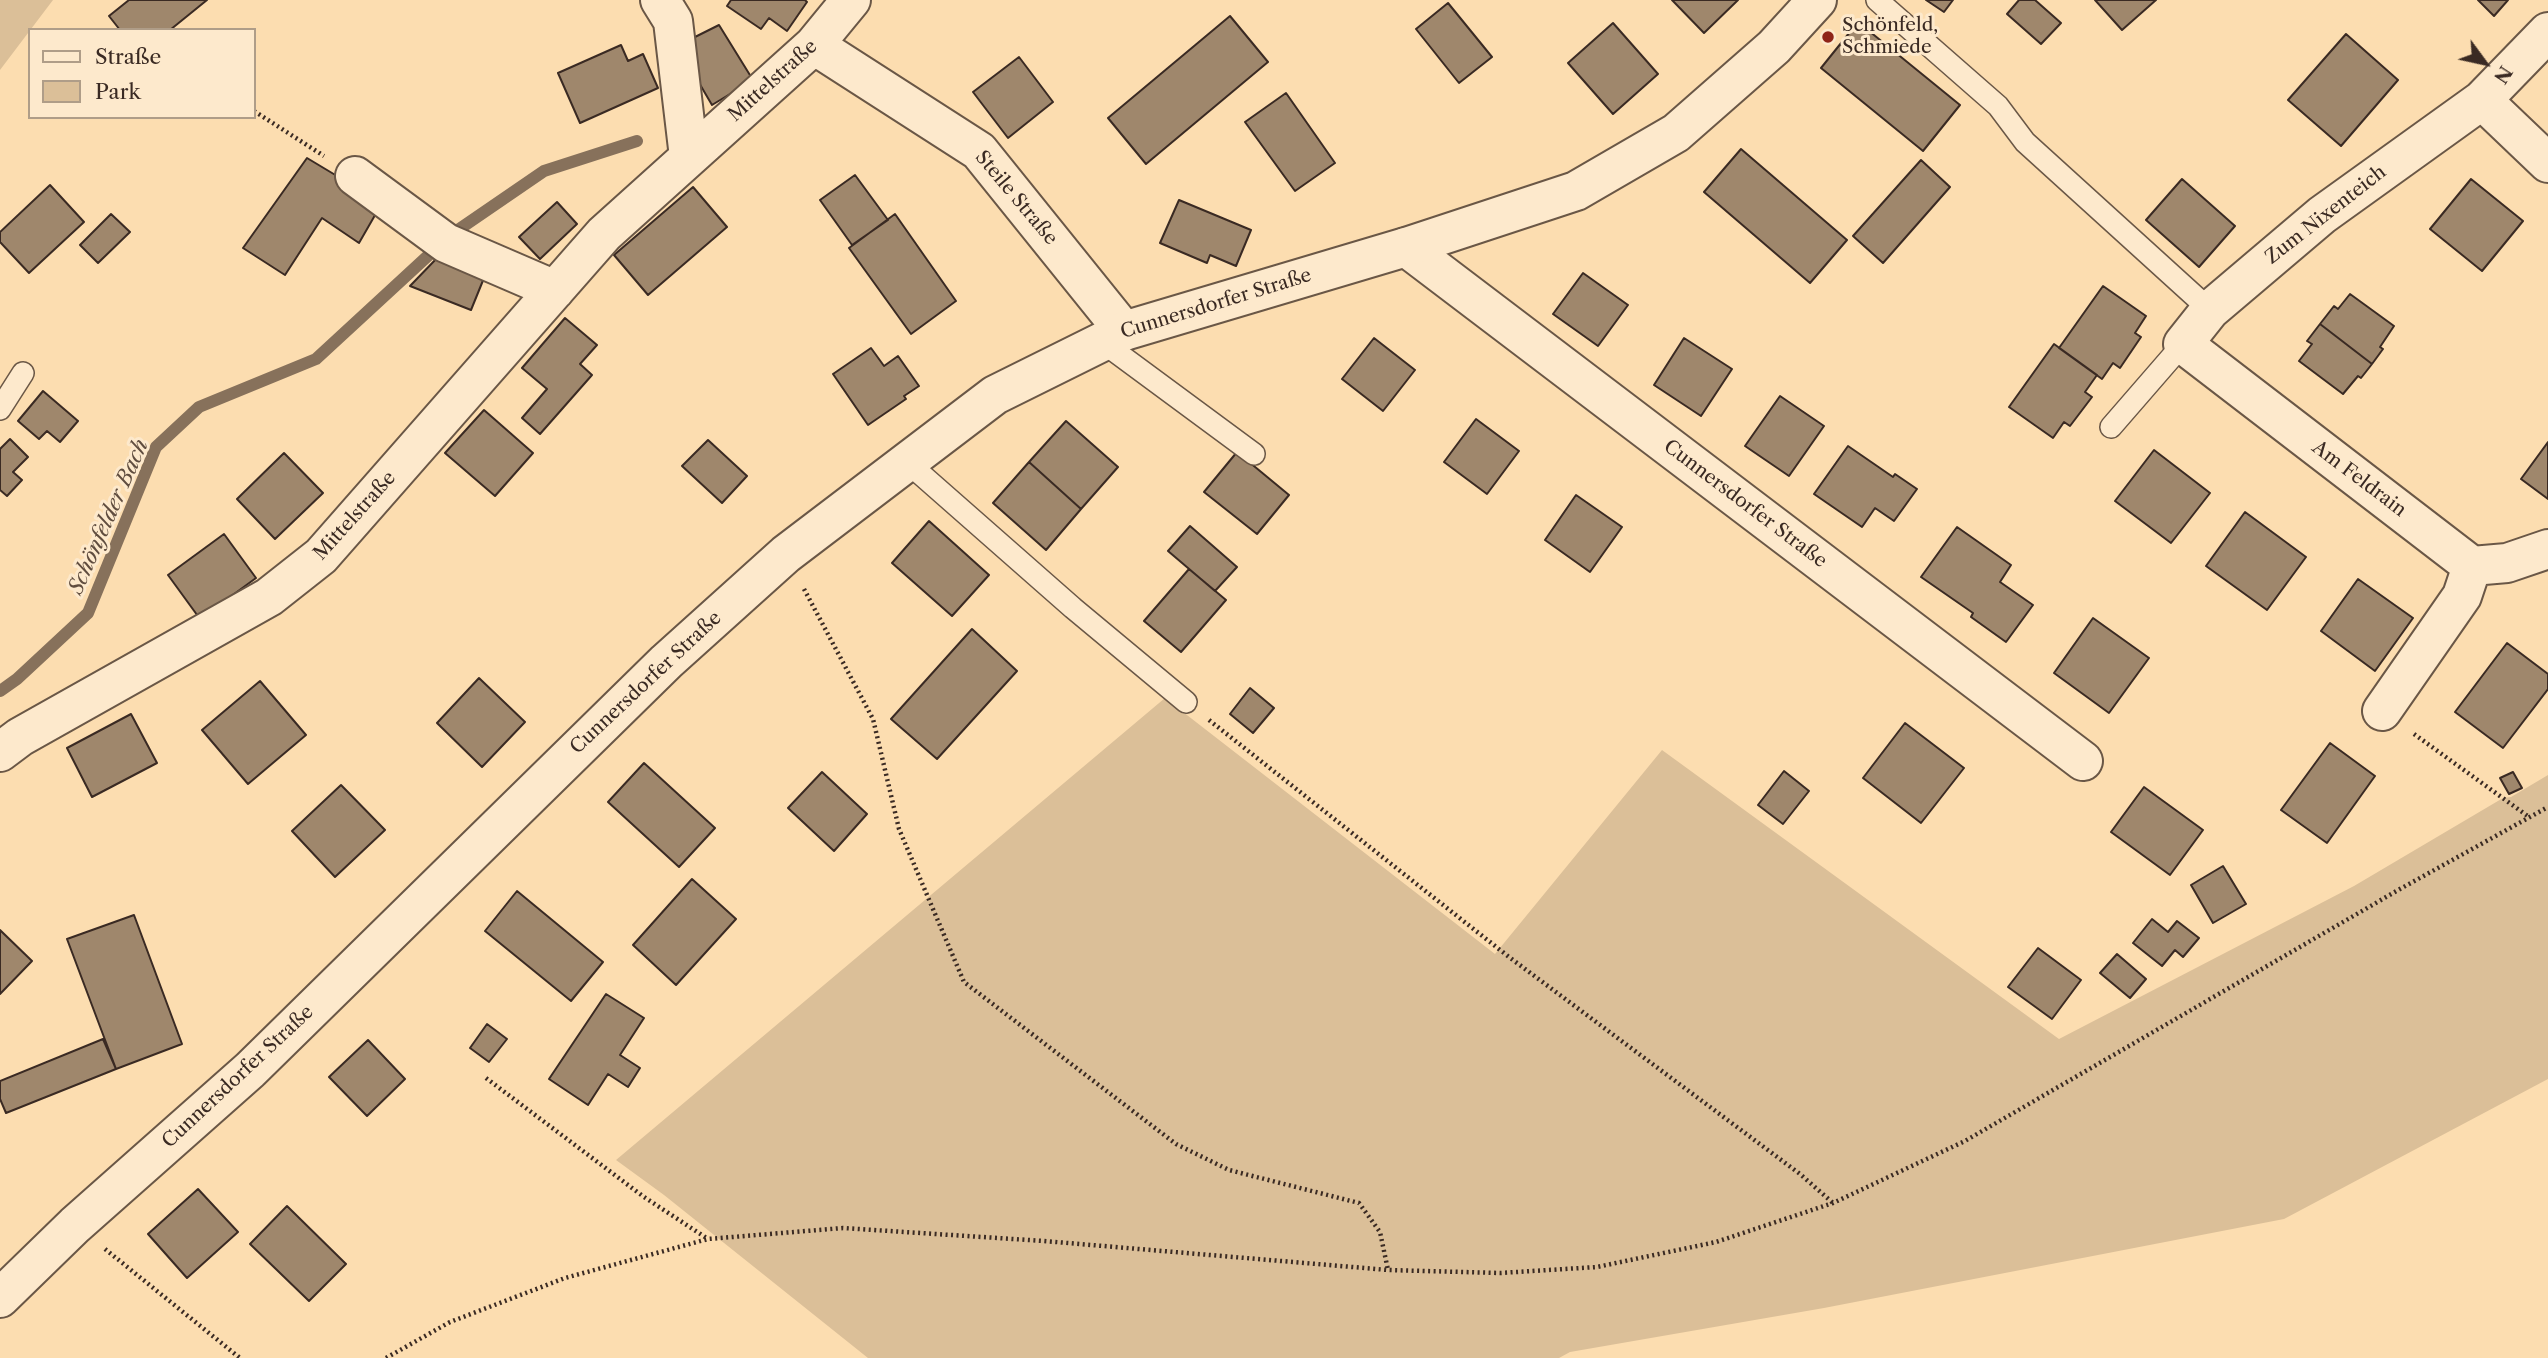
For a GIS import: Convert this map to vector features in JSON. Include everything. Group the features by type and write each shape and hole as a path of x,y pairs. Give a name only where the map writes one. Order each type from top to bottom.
{"street":[{"path":"660,0 673,21 689,157"},
{"name":"Mittelstraße","path":"0,752 20,737 269,597 321,556 604,234 814,45 851,0"},
{"name":"Cunnersdorfer Straße","path":"0,1298 75,1225 250,1070 666,662 786,554 995,395 1112,336 1406,247 1576,191 1676,133 1774,47 1817,0"},
{"name":"Zum Nixenteich","path":"2183,344 2210,310 2322,215 2482,100 2548,32"},
{"name":"Steile Straße","path":"814,45 979,150 1112,336"},
{"path":"2482,100 2548,163"},
{"path":"355,176 446,243 555,290"},
{"name":"Cunnersdorfer Straße","path":"1406,247 2083,761"},
{"name":"Am Feldrain","path":"2183,344 2472,566"},
{"path":"2382,710 2462,596 2472,566 2507,563 2548,549"}],"lane":[{"path":"1877,0 1998,106 2025,142 2210,310"},
{"path":"1112,336 1254,453"},
{"path":"2111,427 2183,344"},
{"path":"0,409 23,373"},
{"path":"907,463 1073,608 1186,702"}],"path":[{"path":"256,112 355,176"},
{"path":"786,554 873,719 899,829 964,982 1177,1144 1229,1170 1359,1203 1380,1232 1388,1270"},
{"path":"1186,702 1509,957 1800,1174 1833,1203"},
{"path":"2382,710 2529,817"},
{"path":"386,1358 450,1322 565,1278 708,1239 843,1228 1044,1241 1388,1270 1500,1273 1597,1267 1716,1242 1833,1203 1965,1141 2548,807"},
{"path":"486,1078 645,1198 708,1239"},
{"path":"75,1225 240,1358"}],"green space":[{"path":"0,0 53,0 32,28 28,28 28,33 0,70"},
{"path":"1165,698 1495,954 1662,750 2059,1039 2354,886 2503,798 2511,797 2548,775 2548,1079 2284,1219 1824,1308 1570,1352 1559,1358 868,1358 664,1195 616,1160"}],"building":[{"path":"129,0 207,0 172,28 118,28 109,16"},
{"path":"731,0 807,2 787,31 769,18 761,29 727,6"},
{"path":"1672,0 1738,0 1704,33"},
{"path":"1926,0 1953,0 1944,12"},
{"path":"2019,0 2035,0 2061,23 2041,44 2007,14"},
{"path":"2095,0 2156,0 2122,30"},
{"path":"2478,0 2508,0 2494,16"},
{"path":"1448,3 1492,57 1459,83 1416,29"},
{"path":"1230,16 1268,62 1146,164 1108,118"},
{"path":"1858,22 1960,105 1923,151 1821,68"},
{"path":"1613,23 1658,74 1613,114 1568,63"},
{"path":"719,25 753,80 712,105 688,64 689,40"},
{"path":"2346,34 2398,80 2341,146 2288,100"},
{"path":"621,45 628,61 643,54 658,88 580,123 558,73"},
{"path":"1019,57 1053,102 1008,138 973,92"},
{"path":"1286,93 1335,163 1295,191 1245,122"},
{"path":"1741,149 1847,240 1810,283 1704,192"},
{"path":"307,158 382,203 359,243 322,218 285,275 243,248"},
{"path":"1921,160 1950,187 1883,263 1853,236"},
{"path":"855,175 888,220 852,245 820,200"},
{"path":"2182,179 2235,226 2199,267 2146,220"},
{"path":"2471,179 2523,221 2482,271 2430,229"},
{"path":"50,185 84,222 29,273 0,242 0,232"},
{"path":"693,187 727,227 648,295 614,255"},
{"path":"1179,200 1251,230 1236,266 1210,255 1207,263 1160,243"},
{"path":"557,202 577,224 540,259 519,237"},
{"path":"111,214 130,232 98,263 80,245"},
{"path":"895,214 956,301 911,334 849,248"},
{"path":"438,257 484,278 471,310 410,286"},
{"path":"1583,273 1628,305 1598,346 1553,314"},
{"path":"2103,286 2146,316 2135,333 2141,337 2120,368 2113,363 2102,379 2059,348"},
{"path":"2350,294 2394,326 2372,364 2320,324 2334,306 2338,309"},
{"path":"565,318 597,345 580,364 592,375 540,434 522,418 547,389 522,368"},
{"path":"2320,324 2372,364 2343,394 2299,361 2312,344 2307,341"},
{"path":"1374,338 1415,370 1383,411 1342,379"},
{"path":"1684,338 1732,369 1701,416 1654,385"},
{"path":"2054,344 2097,375 2085,392 2092,397 2070,426 2064,422 2053,438 2009,407"},
{"path":"871,348 884,366 898,356 919,386 904,396 906,399 868,425 833,374"},
{"path":"43,391 78,421 60,442 47,431 39,439 18,421"},
{"path":"1780,396 1824,426 1789,476 1745,446"},
{"path":"484,410 533,453 495,496 445,453"},
{"path":"1476,419 1519,451 1487,494 1444,462"},
{"path":"1066,421 1118,467 1081,509 1029,462"},
{"path":"10,439 28,457 13,472 22,480 7,496 0,490 0,449"},
{"path":"708,440 747,476 722,503 682,466"},
{"path":"2548,442 2548,499 2521,479"},
{"path":"1848,446 1893,477 1895,474 1917,489 1894,521 1875,508 1862,527 1814,494"},
{"path":"2154,450 2210,493 2171,543 2115,501"},
{"path":"1237,452 1289,495 1257,534 1204,492"},
{"path":"284,453 323,493 275,539 237,499"},
{"path":"1029,462 1081,509 1046,550 993,503"},
{"path":"1576,495 1622,527 1590,572 1545,540"},
{"path":"2245,512 2306,557 2267,610 2206,566"},
{"path":"929,521 989,575 952,616 892,563"},
{"path":"1190,526 1237,567 1215,591 1168,551"},
{"path":"1957,527 2011,565 2000,582 2033,605 2006,642 1971,617 1973,613 1921,577"},
{"path":"224,534 256,578 200,619 168,575"},
{"path":"1189,569 1226,600 1181,652 1144,621"},
{"path":"2358,579 2413,618 2375,671 2321,631"},
{"path":"2093,618 2149,658 2109,713 2054,673"},
{"path":"972,629 1017,671 937,759 891,719"},
{"path":"2507,643 2548,674 2548,689 2503,748 2455,712"},
{"path":"479,678 525,722 482,767 437,723"},
{"path":"260,681 306,735 248,784 202,730"},
{"path":"1250,688 1274,708 1253,733 1230,714"},
{"path":"131,714 157,763 92,797 67,748"},
{"path":"1905,723 1964,768 1921,823 1863,778"},
{"path":"2330,743 2375,776 2327,843 2281,810"},
{"path":"644,763 715,828 679,867 608,802"},
{"path":"1784,771 1809,791 1783,824 1758,805"},
{"path":"822,772 867,814 834,851 788,808"},
{"path":"2513,772 2522,788 2509,794 2500,778"},
{"path":"341,785 385,830 335,877 292,831"},
{"path":"2144,787 2203,830 2170,875 2111,832"},
{"path":"2223,866 2246,904 2213,923 2191,885"},
{"path":"692,879 736,919 676,985 633,945"},
{"path":"517,891 603,962 571,1001 485,931"},
{"path":"134,915 182,1044 116,1069 67,939"},
{"path":"2152,919 2168,932 2177,921 2199,938 2183,957 2175,950 2162,966 2133,943"},
{"path":"0,930 32,961 0,994"},
{"path":"2038,948 2081,980 2052,1019 2008,987"},
{"path":"2117,954 2146,979 2130,998 2100,973"},
{"path":"606,994 644,1018 620,1055 640,1068 628,1087 608,1074 588,1105 549,1079"},
{"path":"487,1024 507,1039 489,1062 470,1048"},
{"path":"103,1039 116,1069 6,1113 0,1099 0,1081"},
{"path":"368,1040 405,1079 367,1116 329,1077"},
{"path":"198,1189 238,1232 187,1278 148,1234"},
{"path":"287,1206 346,1264 309,1301 250,1244"}],"waterway":[{"name":"Schönfelder Bach","path":"455,232 544,171 637,141"},
{"name":"Schönfelder Bach","path":"0,691 17,679 88,613 156,447 199,407 316,359 431,253"}],"place":[{"name":"Schönfeld, Schmiede","path":"1828,37"}]}
